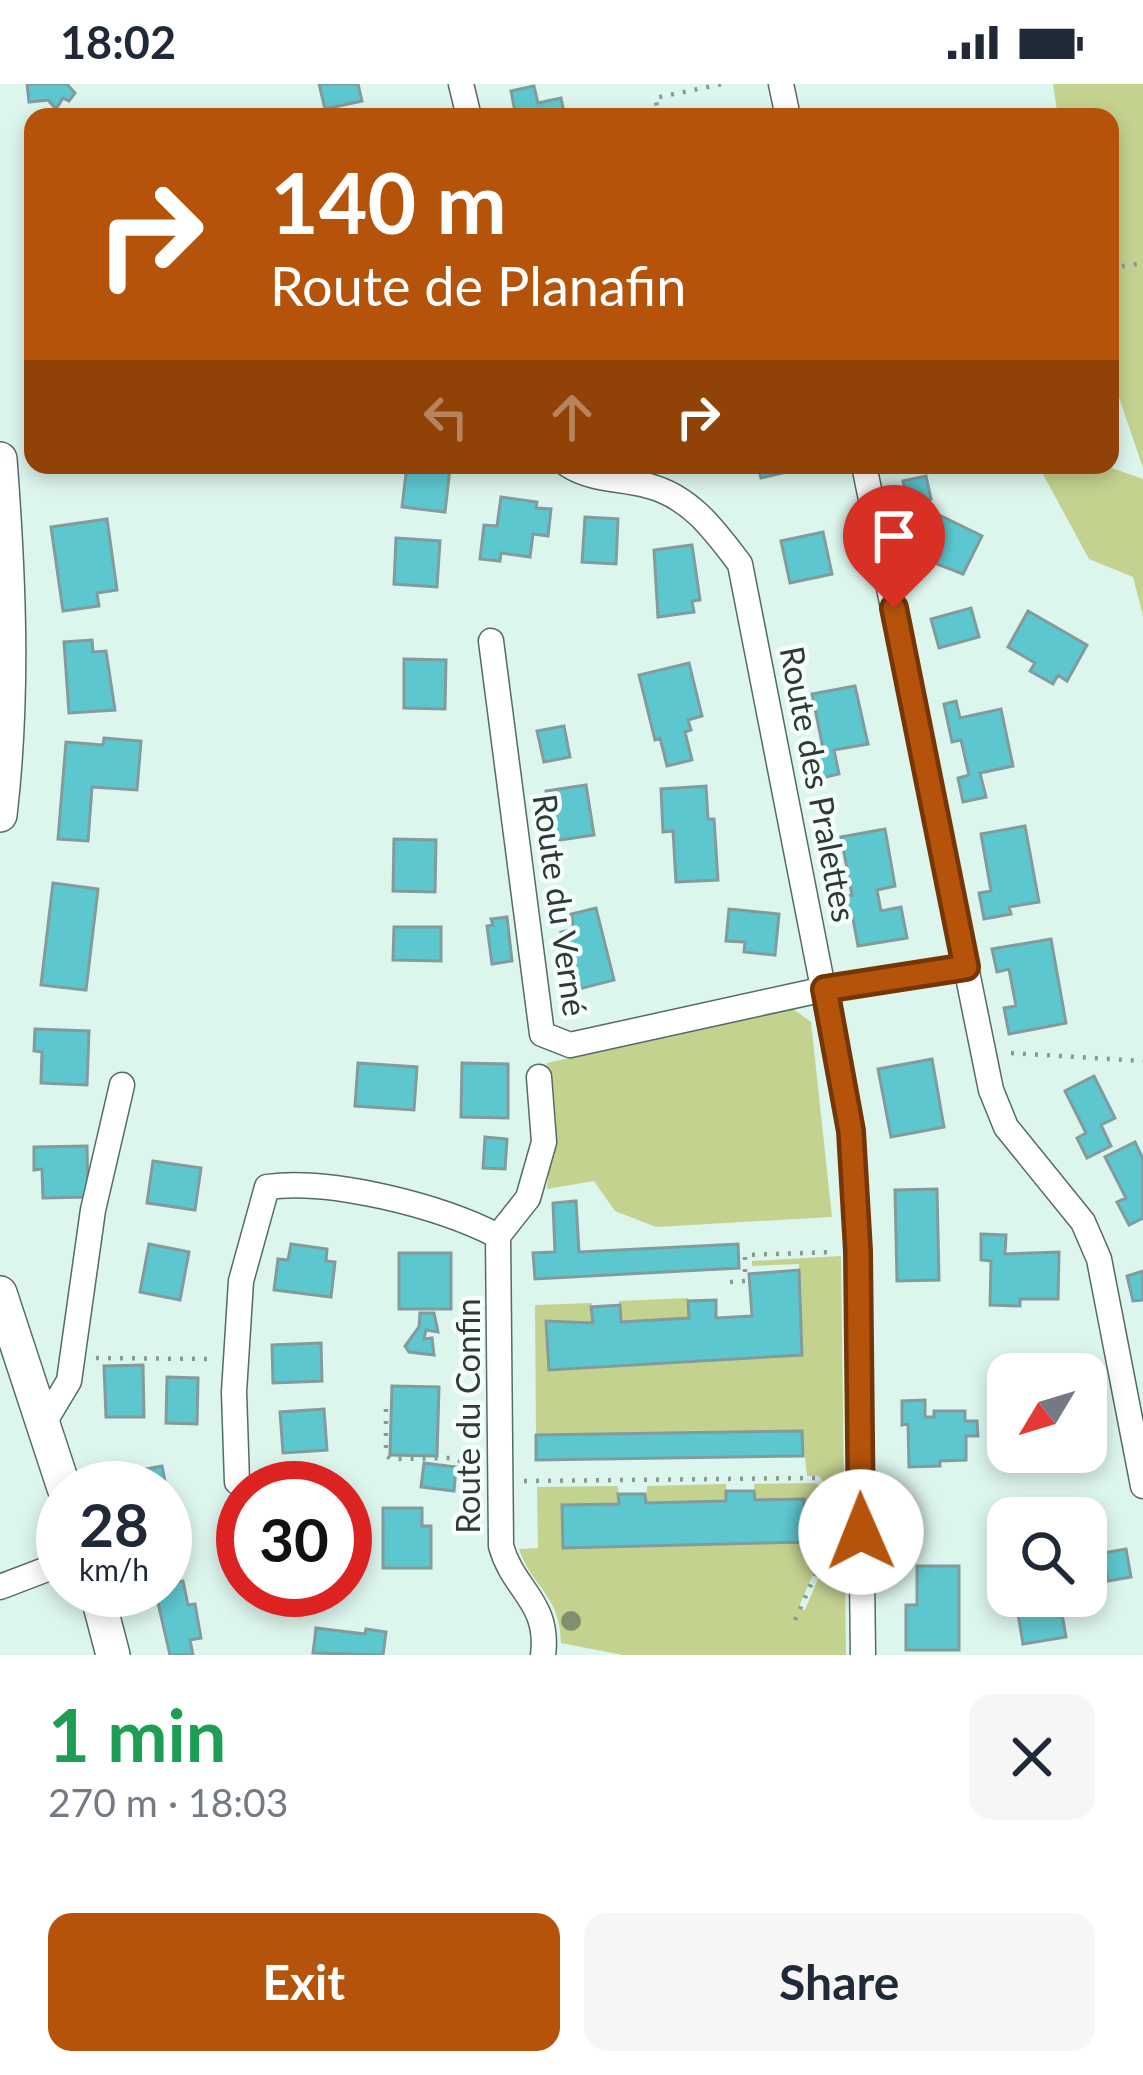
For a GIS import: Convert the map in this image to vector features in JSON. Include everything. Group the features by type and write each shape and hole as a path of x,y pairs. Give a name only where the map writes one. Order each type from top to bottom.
{"main road":[{"path":"0,459 10,659 8,746 0,814"},
{"path":"0,1293 54,1461"},
{"path":"103,1617 113,1655"}],"street":[{"name":"Route des Pralettes","path":"583,474 652,486 685,504 701,514 740,564 851,1131 858,1251 863,1655"},
{"path":"866,474 991,1090 1006,1127 1083,1222 1099,1258 1143,1486"},
{"name":"Route du Verné","path":"490,640 542,1034 569,1045 825,989"},
{"path":"825,989 966,967"},
{"path":"237,1461 241,1281 267,1187 302,1182 459,1216 498,1236 528,1198 544,1142 539,1077"},
{"path":"42,1426 69,1381 93,1210 122,1084"},
{"name":"Route du Confin","path":"498,1236 501,1546 506,1566 535,1602 543,1622 543,1655"},
{"path":"0,1587 36,1573"}],"path":[{"path":"658,108 655,98 722,84"},
{"path":"983,1051 1143,1061"},
{"path":"730,1282 745,1281 746,1255 858,1251"},
{"path":"73,1357 236,1360"},
{"path":"386,1409 386,1454 392,1460 454,1458 502,1481 815,1478 826,1491 825,1553 795,1621"},
{"path":"804,1466 805,1478"},
{"path":"826,1491 860,1492"}],"green space":[{"path":"1053,84 1143,84 1143,468 1119,397 1119,108 1057,108"},
{"path":"1119,471 1143,479 1143,616 1133,577 1089,559 1043,474"},
{"path":"792,1008 811,1022 832,1217 656,1227 615,1211 594,1181 547,1189 551,1151 547,1063"},
{"path":"841,1256 844,1488 828,1487 819,1476 807,1476 802,1431 536,1435 535,1305 592,1303 593,1323 546,1321 549,1370 802,1354 799,1264 752,1266 752,1261"},
{"path":"688,1298 689,1318 621,1322 619,1301"},
{"path":"816,1483 823,1490 822,1553 798,1609 805,1610 829,1553 830,1495 844,1497 846,1655 623,1655 561,1643 556,1613 519,1549 538,1548 537,1487 618,1486 619,1504 563,1505 805,1542 804,1499 755,1500 754,1484"},
{"path":"726,1484 726,1501 646,1503 647,1486"}],"building":[{"path":"27,84 67,84 75,93 69,101 63,98 57,108 48,100 29,102"},
{"path":"319,84 358,84 362,101 325,108"},
{"path":"534,86 538,103 561,98 563,108 514,108 511,91"},
{"path":"406,474 449,474 445,512 402,507"},
{"path":"926,476 931,499 908,504 903,481"},
{"path":"501,497 551,509 548,536 533,534 530,557 501,553 500,561 480,559 484,525 497,526"},
{"path":"933,512 982,536 963,574 927,560 930,554 915,547"},
{"path":"585,517 618,519 616,564 582,562"},
{"path":"107,519 117,590 97,593 99,606 63,611 51,527"},
{"path":"823,532 832,574 790,583 781,541"},
{"path":"396,538 440,541 437,587 394,584"},
{"path":"692,545 700,600 692,601 694,612 658,617 654,550"},
{"path":"971,608 979,637 939,648 931,619"},
{"path":"1028,611 1087,645 1067,681 1058,675 1053,684 1030,671 1035,663 1008,647"},
{"path":"92,640 93,652 106,651 115,710 69,713 64,642"},
{"path":"404,659 446,660 445,709 404,708"},
{"path":"689,663 702,716 688,720 691,730 685,732 692,760 667,766 660,738 655,740 639,675"},
{"path":"855,686 868,744 834,750 839,774 818,779 813,755 824,753 812,694"},
{"path":"956,701 960,718 1001,709 1013,766 980,773 986,797 963,802 958,778 969,775 961,740 952,742 944,704"},
{"path":"564,726 570,757 544,762 537,731"},
{"path":"104,738 141,741 137,790 92,787 88,841 58,839 66,742 103,745"},
{"path":"586,785 594,835 553,841 546,791"},
{"path":"706,786 708,819 714,819 718,880 676,882 673,831 663,832 661,789"},
{"path":"1025,826 1039,902 1009,907 1011,914 984,919 979,893 991,891 981,834"},
{"path":"885,829 895,886 877,890 881,911 901,907 907,938 858,946 853,919 845,920 841,897 852,895 841,837"},
{"path":"394,839 436,840 435,892 393,891"},
{"path":"53,883 98,889 86,990 41,985"},
{"path":"596,908 614,980 575,990 561,932 574,929 571,914"},
{"path":"729,909 779,914 775,955 744,952 745,942 726,941"},
{"path":"507,917 512,961 492,964 487,926 493,925 491,919"},
{"path":"394,927 441,927 441,961 393,960"},
{"path":"1051,939 1066,1023 1009,1034 1004,1008 1016,1006 1009,969 997,972 992,949"},
{"path":"35,1029 89,1031 87,1085 41,1083 42,1052 34,1051"},
{"path":"932,1059 944,1127 891,1137 878,1069"},
{"path":"358,1063 417,1067 414,1110 355,1106"},
{"path":"462,1063 508,1064 508,1118 461,1117"},
{"path":"1094,1076 1115,1118 1101,1125 1111,1146 1087,1158 1077,1138 1086,1133 1065,1091"},
{"path":"485,1137 507,1139 505,1169 483,1168"},
{"path":"1135,1142 1143,1159 1143,1218 1129,1225 1117,1202 1126,1198 1105,1157"},
{"path":"87,1146 88,1197 43,1198 42,1169 34,1170 34,1147"},
{"path":"153,1161 201,1168 195,1210 147,1203"},
{"path":"937,1189 939,1280 897,1281 895,1190"},
{"path":"576,1201 579,1252 738,1244 739,1268 535,1279 533,1253 555,1252 553,1203"},
{"path":"981,1234 1006,1235 1005,1254 1059,1252 1058,1299 1020,1299 1020,1306 990,1305 991,1261 981,1260"},
{"path":"149,1244 189,1252 180,1300 140,1292"},
{"path":"291,1244 327,1249 326,1261 335,1262 331,1297 274,1290 278,1259 288,1260"},
{"path":"399,1253 451,1253 451,1309 399,1309"},
{"path":"799,1270 802,1355 549,1370 546,1321 593,1323 591,1307 620,1305 621,1322 689,1318 688,1301 716,1300 716,1318 752,1316 749,1274"},
{"path":"1143,1271 1143,1300 1133,1301 1127,1276"},
{"path":"420,1313 434,1313 438,1332 426,1330 424,1339 432,1338 434,1355 409,1352 405,1346 419,1327"},
{"path":"321,1343 322,1381 273,1383 272,1345"},
{"path":"143,1365 144,1417 106,1417 104,1366"},
{"path":"167,1377 198,1378 197,1424 166,1423"},
{"path":"392,1386 439,1387 437,1456 390,1455"},
{"path":"925,1400 925,1417 934,1417 934,1411 965,1411 965,1421 977,1421 978,1436 966,1436 966,1460 909,1467 902,1401"},
{"path":"324,1409 327,1450 283,1453 280,1412"},
{"path":"802,1431 803,1456 536,1460 536,1435"},
{"path":"424,1463 456,1467 454,1491 421,1487"},
{"path":"726,1491 754,1491 755,1500 804,1499 805,1542 563,1548 562,1505 619,1504 618,1494 645,1494 646,1503 726,1501"},
{"path":"383,1508 422,1508 422,1526 431,1526 431,1568 383,1568"},
{"path":"1126,1549 1131,1577 1108,1581 1107,1552"},
{"path":"917,1566 959,1566 959,1650 906,1650 906,1605 917,1605"},
{"path":"195,1604 201,1638 190,1640 193,1655 170,1655 161,1617 192,1617"},
{"path":"1018,1617 1063,1617 1066,1637 1023,1644"},
{"path":"316,1628 386,1632 383,1655 313,1653"}],"route":[{"path":"861,1532 858,1251 851,1131 825,989 966,967 894,608"}]}
